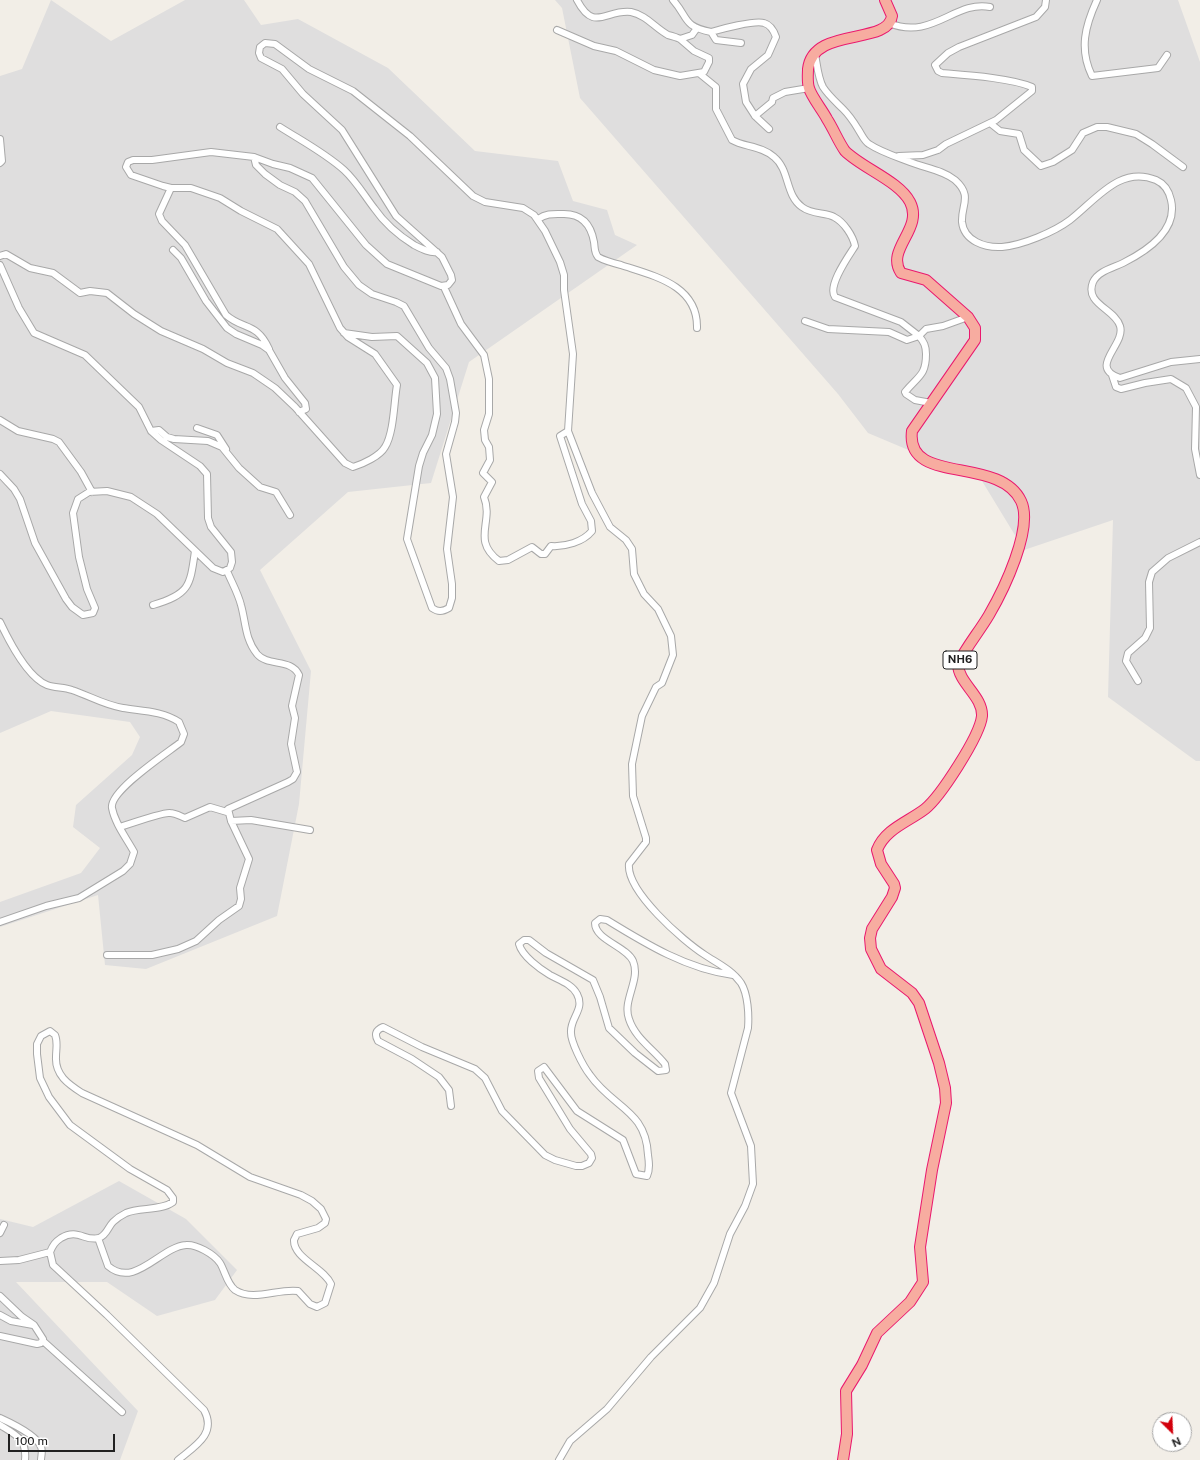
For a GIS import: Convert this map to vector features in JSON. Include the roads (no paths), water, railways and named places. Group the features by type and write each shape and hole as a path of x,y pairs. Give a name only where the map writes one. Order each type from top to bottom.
{"highway":[{"path":"809,88 809,61 822,46 846,38 876,32 890,23 892,16 885,0"},
{"name":"NH6","path":"809,88 846,151 853,159 878,174 909,200 913,216 909,232 895,260 896,266 901,273 926,280 968,317 975,328 975,340 912,431 912,441 921,458 937,466 970,471 1000,480 1021,500 1025,511 1024,527 1018,551 989,614 958,664 959,670 978,702 981,710 978,730 951,776 931,803 925,809 885,835 877,850 880,864 894,884 895,888 892,897 872,929 870,938 871,949 881,969 912,993 919,1003 946,1088 946,1103 932,1170 920,1247 923,1282 910,1302 877,1333 862,1365 846,1391 847,1434 843,1460"}],"street":[{"path":"557,30 594,46 616,51 654,70 680,76 700,74 706,71 710,60 694,51 680,39 668,34 646,19 630,12 593,17 584,12 577,0"},
{"path":"672,0 686,20 696,28 711,32 727,26 763,22 774,30 776,37 768,55 751,70 743,84 746,102 755,116 769,129"},
{"path":"898,157 923,155 938,150 946,144 990,124 1033,90 1032,87 989,78 942,73 938,71 935,65 948,53 959,47 1036,17 1045,7 1046,0"},
{"path":"1097,0 1091,15 1084,44 1084,52 1092,76 1158,68 1167,55"},
{"path":"890,23 904,27 924,24 965,3 980,2 990,7"},
{"path":"680,39 692,35 696,28"},
{"path":"711,32 716,40 741,43"},
{"path":"444,287 450,283 451,275 442,257 396,216 339,126 303,94 282,69 262,58 259,53 260,47 265,43 275,44 309,69 352,91 410,136 474,196 485,202 523,208 534,214 538,219 554,249 564,275 568,328 573,354 568,431 592,493 610,527 626,540 632,549 634,574 644,594 658,609 669,629 673,646 673,655 662,683 656,687 642,716 635,745 632,764 633,796 646,842 629,864 630,876 645,900 682,938 733,974 741,983 744,990 748,1020 746,1035 730,1093 751,1146 754,1175 749,1196 730,1234 718,1272 706,1300 651,1357 607,1410 570,1441 559,1460"},
{"path":"815,53 822,86 842,108 865,141 898,157 943,173 955,181 963,190 965,199 962,221 964,230 975,242 992,247 1005,246 1033,239 1056,229 1070,220 1107,189 1124,178 1145,177 1157,180 1164,185 1169,192 1173,208 1171,218 1164,232 1154,244 1125,262 1099,274 1093,282 1091,292 1092,297 1117,320 1120,326 1119,339 1107,359 1108,369 1116,387 1121,389 1171,379 1186,388 1196,407 1195,449 1200,475"},
{"path":"700,74 716,87 716,109 732,140 758,148 775,157 783,170 789,190 798,203 811,211 835,217 850,233 855,246 835,281 833,292 835,298 901,322 919,336 926,347 926,366 923,373 905,392 915,400 931,402"},
{"path":"755,116 772,102 773,98 785,92 809,88"},
{"path":"990,124 1000,131 1019,134 1024,150 1041,166 1053,162 1072,150 1083,133 1097,127 1107,127 1136,134 1183,167"},
{"path":"280,127 331,159 345,171 358,185 374,209 398,234 429,252 437,252"},
{"path":"0,139 2,161 0,163"},
{"path":"0,256 6,254 30,268 53,274 80,293 90,291 107,293 134,314 162,331 203,349 227,363 253,373 275,388 299,412 339,457 353,467 368,462 385,447 393,416 397,385 384,364 375,354 340,328 309,264 277,229 241,211 220,198 191,188 171,188 131,174 126,164 133,160 152,160 211,152 254,157 290,168 312,178 366,245 387,264 444,287 461,324 484,356 489,379 489,414 484,430 485,440 489,447 490,460 483,473 492,482 484,497 488,509 484,538 492,556 499,561 508,560 532,548 541,554 545,554 551,546 558,547 575,543 592,531 591,521 582,504 560,436 568,431"},
{"path":"254,157 256,165 265,174 280,185 295,192 305,201 341,262 359,285 372,294 404,306 429,348 446,368 450,379 456,413 446,454 453,497 447,549 452,584 452,598 449,608 444,611 438,611 432,608 407,539 419,466 435,424 437,414 435,378 427,363 397,336 372,337 344,332"},
{"path":"171,188 159,214 162,221 185,245 226,315 231,319 256,330 285,378 305,404 306,409 299,412"},
{"path":"538,219 546,213 571,214 580,217 586,222 591,230 595,254 598,257 673,285 692,302 697,317 697,328"},
{"path":"173,250 181,258 206,300 227,328 236,334 262,344 269,350"},
{"path":"0,265 19,308 34,333 85,355 139,407 152,431 173,450 200,466 207,474 207,512 211,527 231,552 232,565 227,571"},
{"path":"805,321 828,329 889,332 908,340 919,336 926,329 943,326 968,317"},
{"path":"1112,376 1120,378 1171,362 1200,359"},
{"path":"0,420 18,431 53,439 59,442 81,472 92,492"},
{"path":"197,428 217,435 227,452"},
{"path":"152,431 159,430 167,437 182,440 212,442 222,446 239,468 260,487 276,492 290,515"},
{"path":"0,474 14,489 20,499 35,543 66,599 79,612 87,615 93,613 95,608 87,589 79,557 73,513 78,499 92,492 106,491 131,497 157,514 215,570 227,571"},
{"path":"1138,681 1127,665 1126,657 1145,638 1150,628 1149,582 1152,572 1168,558 1200,542"},
{"path":"153,605 171,600 185,590 191,580 195,550"},
{"path":"227,571 239,600 249,642 258,655 263,659 289,665 297,671 300,677 292,706 295,718 291,744 297,768 296,775 288,782 230,807 227,812"},
{"path":"0,622 10,643 23,661 35,676 47,685 71,689 107,706 166,715 179,722 183,727 184,734 181,742 137,775 115,796 112,807 120,827 134,852 130,864 123,871 79,898 41,908 0,922"},
{"path":"120,827 153,818 164,813 171,813 185,818 210,807 227,812"},
{"path":"107,955 145,956 190,945 239,906 241,899 240,888 249,859 227,812"},
{"path":"230,821 251,820 310,830"},
{"path":"451,1106 449,1090 445,1081 412,1058 378,1041 376,1034 377,1031 383,1027 422,1047 475,1069 485,1078 502,1111 545,1155 563,1163 582,1166 589,1163 592,1158 591,1154 570,1129 539,1078 538,1071 544,1067 577,1111 623,1140 636,1174 647,1176 649,1167 647,1140 640,1123 597,1084 589,1074 574,1043 571,1026 580,1006 577,994 564,981 550,975 525,955 519,944 524,940 529,940 546,953 593,980 600,997 609,1028 635,1053 658,1072 666,1070 666,1066 637,1035 628,1016 628,1006 635,973 632,960 624,951 598,932 595,923 600,919 607,920 646,944 666,954 714,972 733,974"},
{"path":"98,1238 108,1266 121,1272 132,1273 178,1247 189,1245 200,1248 212,1255 219,1262 234,1290 244,1293 270,1294 298,1291 310,1304 317,1307 325,1303 331,1287 328,1278 296,1250 294,1244 297,1234 318,1228 325,1223 324,1214 317,1205 301,1195 250,1177 197,1145 82,1093 68,1083 59,1073 56,1058 57,1038 53,1032 45,1032 41,1036 37,1044 37,1059 40,1078 49,1098 70,1125 130,1169 167,1190 173,1198 173,1202 168,1204 134,1210 125,1214 113,1221 104,1235 98,1238 91,1238 77,1233 70,1234 55,1242 50,1252 53,1265 107,1315 204,1410 210,1422 207,1431 198,1444 178,1460"},
{"path":"0,1233 4,1225"},
{"path":"0,1261 19,1260 50,1252"},
{"path":"0,1296 21,1316 34,1325 43,1337 43,1341 122,1412"},
{"path":"0,1315 20,1324 34,1325"},
{"path":"0,1336 35,1344 43,1341"},
{"path":"0,1418 37,1440 42,1450 41,1460"},
{"path":"0,1425 15,1434 22,1442 25,1449 25,1460"}]}
